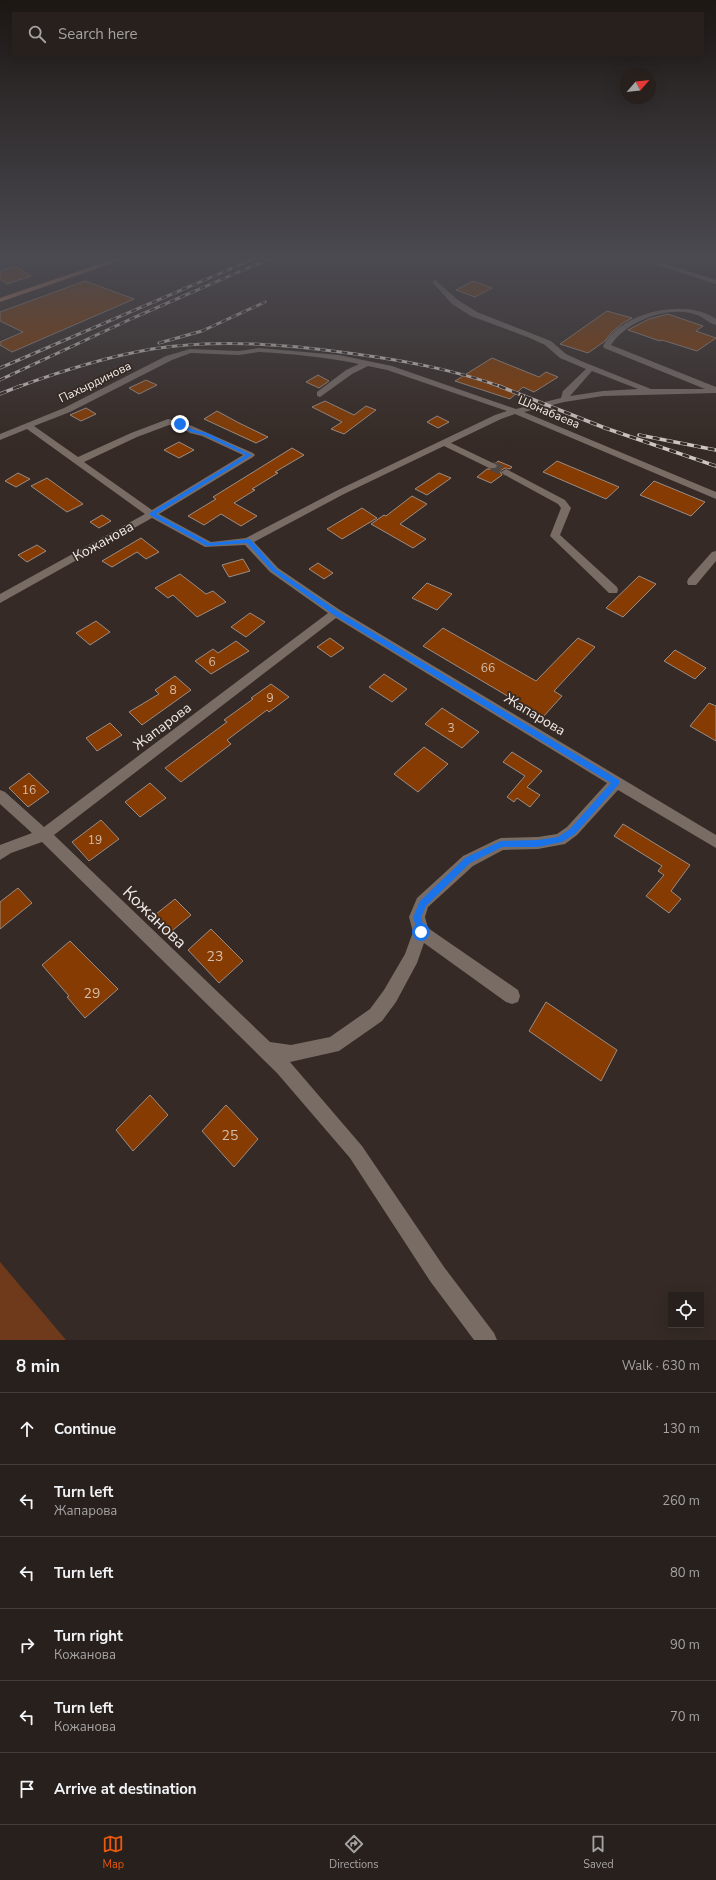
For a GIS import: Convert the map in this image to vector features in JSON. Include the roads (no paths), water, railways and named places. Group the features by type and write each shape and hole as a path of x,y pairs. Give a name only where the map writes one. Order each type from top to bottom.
{"street":[{"path":"489,320 548,343 563,356 653,391"},
{"path":"639,320 634,321 609,342 607,346 716,390"},
{"name":"Пахырдинова","path":"0,437 67,410 169,358 190,351 239,353 259,350 297,352"},
{"name":"Шонабаева","path":"297,352 339,357 389,368 515,411 716,496"},
{"path":"320,394 349,372 367,363"},
{"path":"565,399 566,393 591,368"},
{"path":"27,425 152,514 209,545 248,541 341,492 498,417 515,411 535,405 546,405 565,399 653,391 716,390"},
{"name":"Кожанова","path":"0,599 152,514 250,455 205,434 193,431 180,424 168,422 134,435 78,461"},
{"path":"444,443 492,466"},
{"path":"506,472 562,502 566,508 564,518 555,531 555,536 613,590"},
{"name":"Жапарова","path":"248,541 274,570 336,613 716,842"},
{"path":"692,582 716,554"},
{"name":"Жапарова","path":"0,854 6,849 44,835 336,613"},
{"path":"265,1050 291,1054 333,1045 376,1015 390,996 411,958 421,932 417,917 422,904 468,861 501,844 538,843 560,840 572,831 616,782"},
{"name":"Кожанова","path":"0,796 44,835 283,1067 356,1152 437,1274 488,1340"},
{"path":"421,932 512,996"}],"tunnel":[{"path":"492,466 506,472"}],"railway":[{"path":"0,368 113,320"},
{"path":"0,380 130,320"},
{"path":"159,343 202,331 227,320"},
{"path":"18,387 84,365 135,352 176,346 225,343 299,347 387,359 445,370 500,386"},
{"path":"0,394 20,386"},
{"path":"500,386 605,428 716,466"},
{"path":"639,435 716,450"}]}
